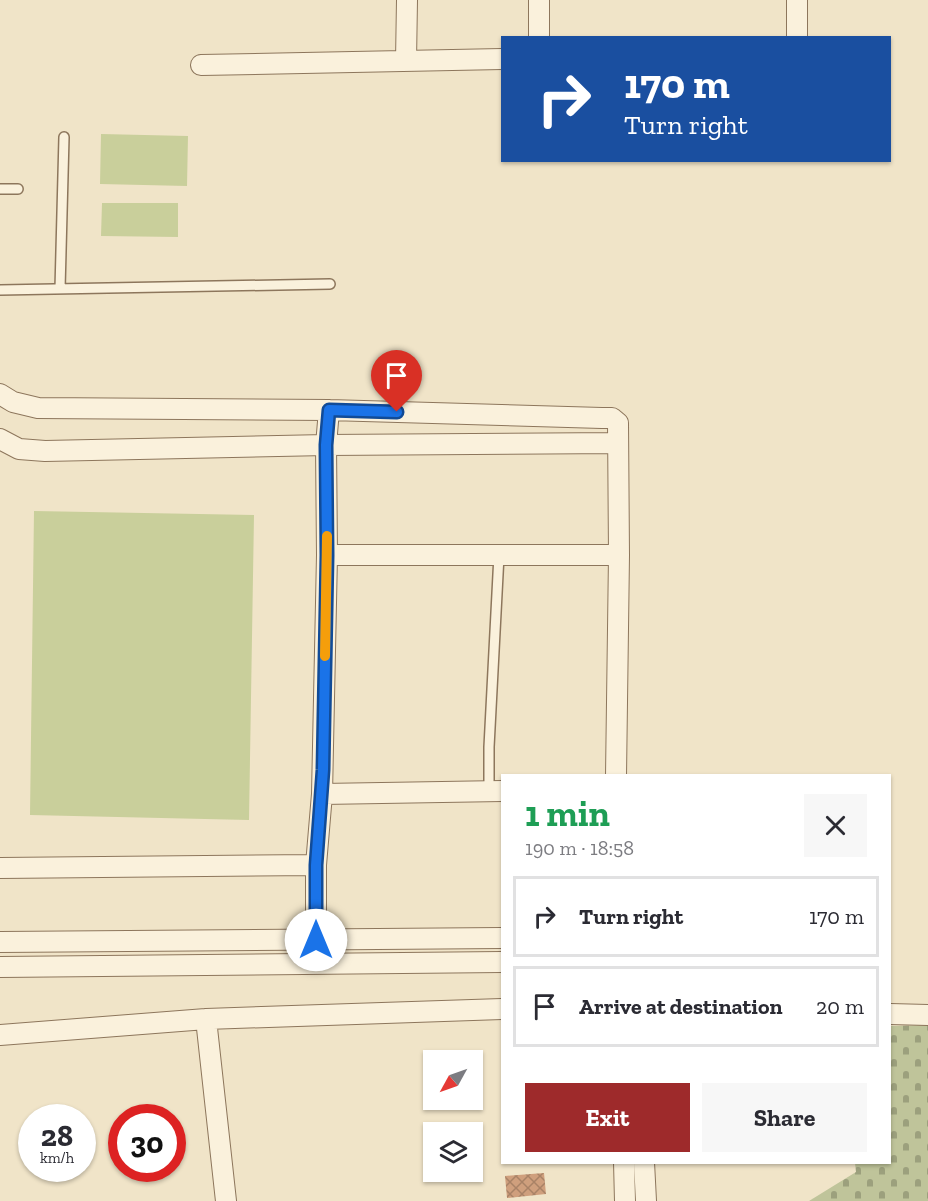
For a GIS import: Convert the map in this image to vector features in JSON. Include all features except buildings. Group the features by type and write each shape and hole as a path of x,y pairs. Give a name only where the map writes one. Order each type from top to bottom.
{"street":[{"path":"406,61 407,0"},
{"path":"538,0 539,36"},
{"path":"797,0 797,36"},
{"path":"201,64 501,59"},
{"path":"0,394 13,402 38,408 329,410 612,418 618,423 616,774"},
{"path":"316,940 316,865 322,794 327,555 326,445 329,410"},
{"path":"0,440 19,449 45,451 618,442"},
{"path":"327,555 619,555"},
{"path":"322,794 496,791"},
{"path":"0,868 316,865"},
{"path":"0,942 501,938"},
{"path":"0,967 501,962"},
{"path":"0,1035 206,1019 501,1010"},
{"path":"891,1014 928,1014"},
{"path":"206,1019 226,1201"},
{"path":"624,1164 625,1201"},
{"path":"644,1164 646,1201"}],"lane":[{"path":"60,289 64,137"},
{"path":"0,189 18,189"},
{"path":"0,290 330,284"},
{"path":"496,791 490,735 499,555"}],"green space":[{"path":"101,134 188,136 187,186 100,184"},
{"path":"102,203 178,203 178,237 101,236"},
{"path":"34,511 254,515 249,820 30,815"},
{"path":"928,1025 928,1201 809,1201 856,1172 855,1164 891,1164 891,1026"}],"slow traffic":[{"path":"325,656 327,536"}],"route":[{"path":"316,940 316,865 323,770 327,555 326,445 329,410 397,412"}]}
